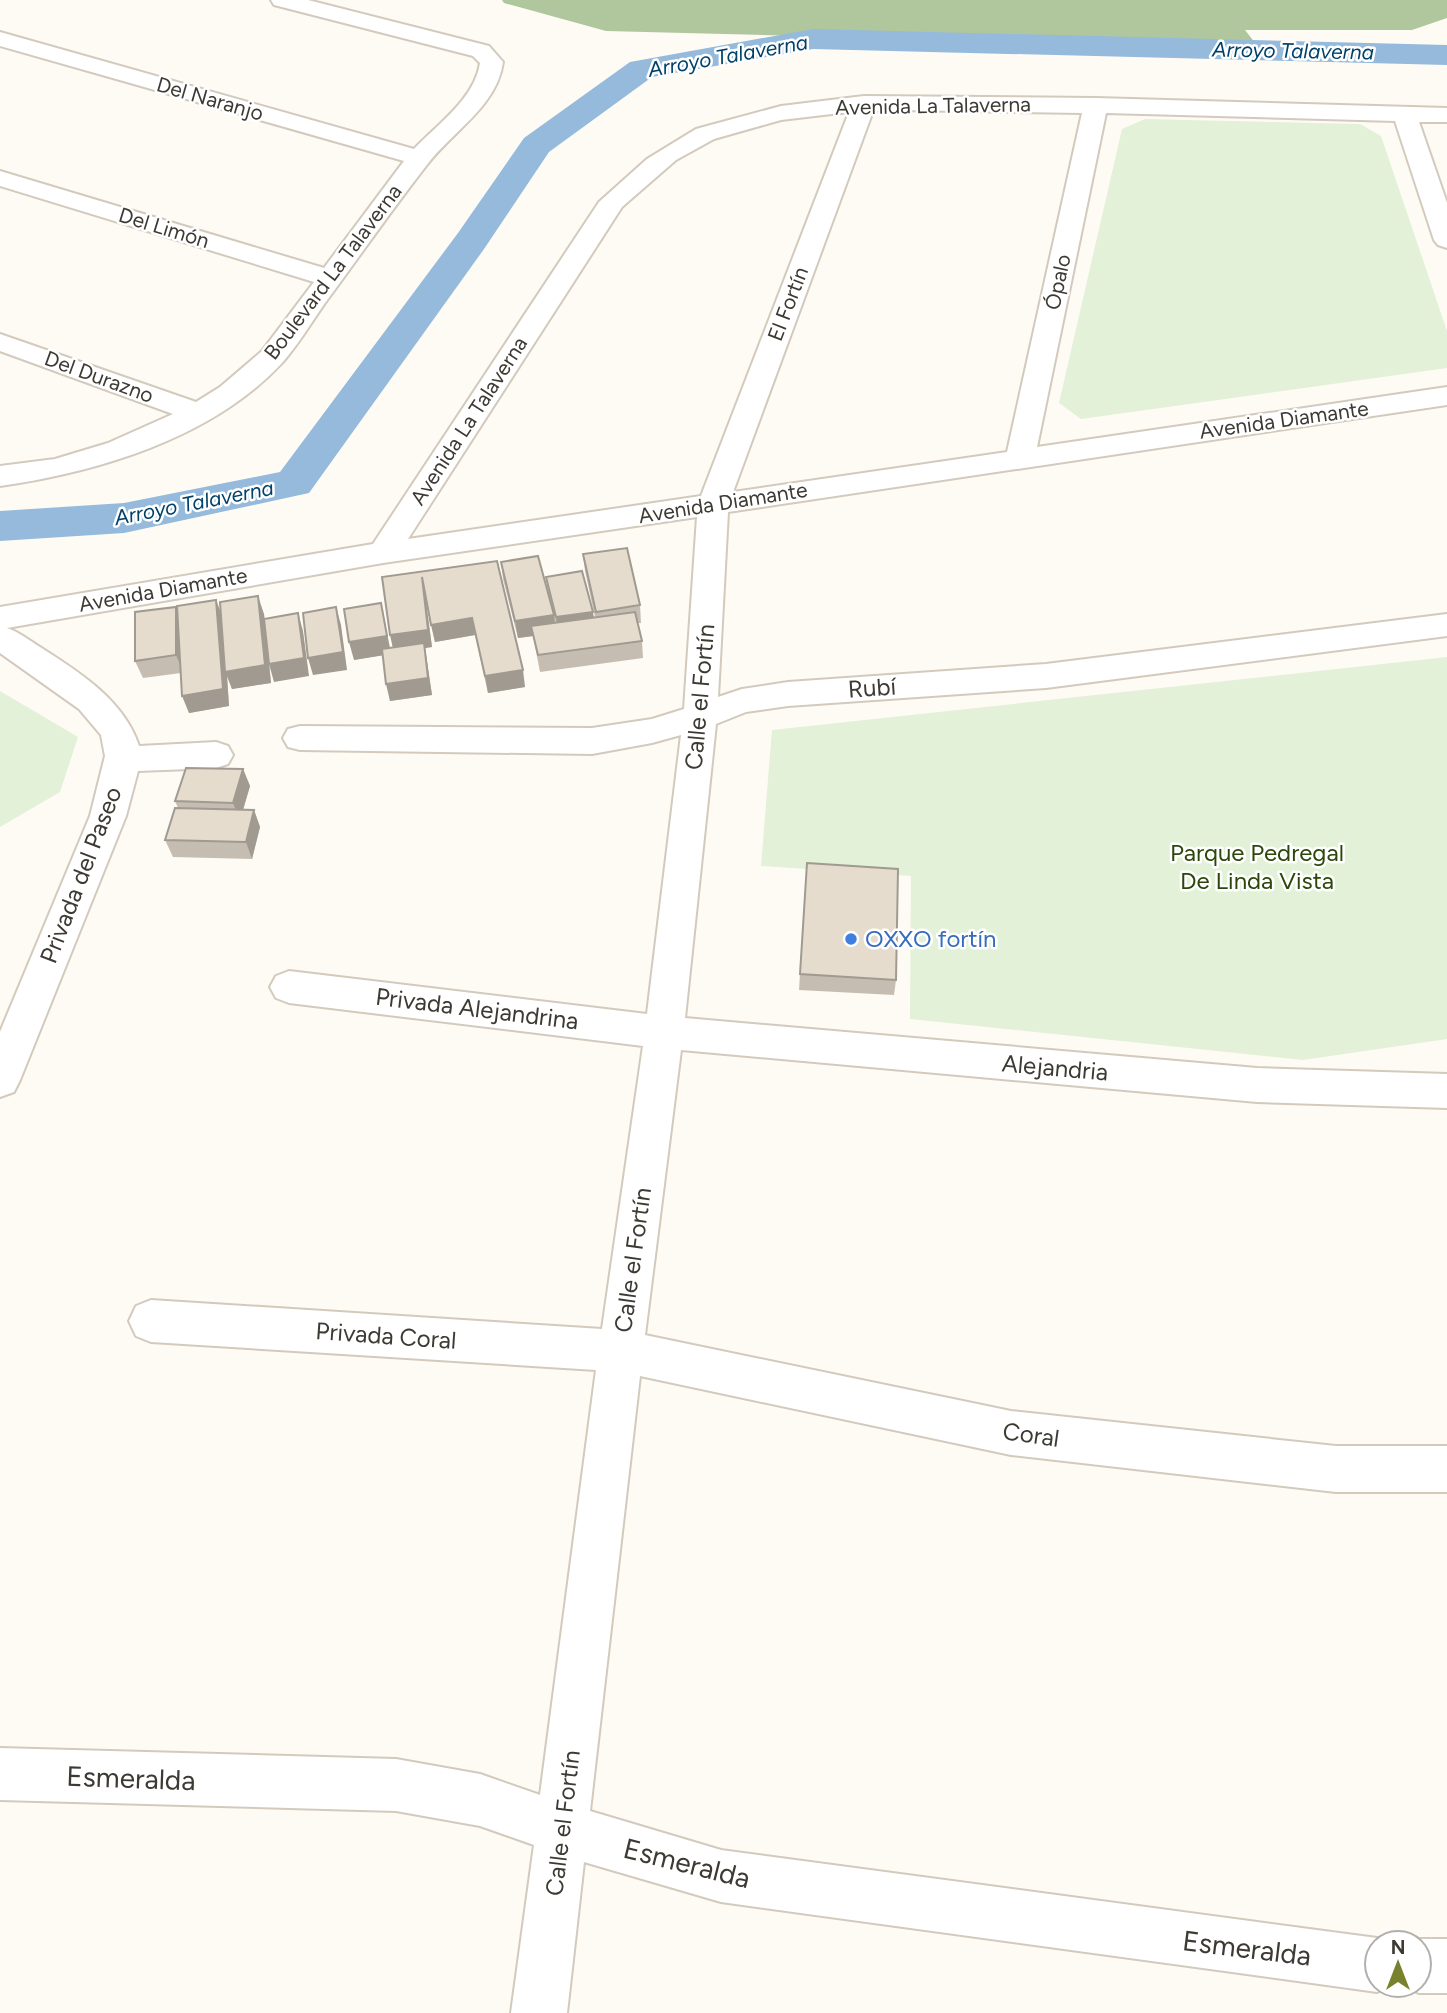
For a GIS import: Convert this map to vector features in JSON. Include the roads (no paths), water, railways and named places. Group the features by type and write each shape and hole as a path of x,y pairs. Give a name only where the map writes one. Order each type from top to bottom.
{"street":[{"name":"Boulevard La Talaverna","path":"0,476 57,468 118,450 199,413 230,393 272,357 419,158 481,93 490,75 492,62 481,51 282,0"},
{"name":"Del Naranjo","path":"0,39 419,158"},
{"name":"Avenida La Talaverna","path":"383,554 612,202 650,166 704,135 780,113 864,103 1096,105 1447,115"},
{"name":"El Fortín","path":"713,505 864,103"},
{"name":"Ópalo","path":"1020,458 1096,105"},
{"path":"1404,114 1447,240"},
{"name":"Del Limón","path":"0,178 329,278"},
{"name":"Del Durazno","path":"0,342 199,413"},
{"name":"Avenida Diamante","path":"0,618 383,554 1447,396"},
{"name":"Calle el Fortín","path":"539,2013 621,1351 664,1032 700,717 713,505"},
{"name":"Rubí","path":"299,738 592,741 652,731 742,701 788,694 1046,676 1447,625"},
{"name":"Privada del Paseo","path":"0,637 85,696 112,719 122,745 108,816 0,1080"},
{"path":"121,759 216,755"},
{"path":"0,999 44,971"},
{"name":"Privada Alejandrina","path":"289,987 664,1032"},
{"name":"Alejandria","path":"664,1032 1257,1086 1447,1091"},
{"name":"Privada Coral","path":"151,1321 621,1351"},
{"name":"Coral","path":"621,1351 1011,1433 1336,1469 1447,1469"},
{"name":"Esmeralda","path":"0,1774 396,1785 480,1800 562,1829 721,1876 1363,1963"}],"waterway":[{"name":"Arroyo Talaverna","path":"0,526 124,518 294,483 471,241 536,145 642,69 813,39 1447,55"}],"place":[{"name":"OXXO fortín","path":"851,939"}],"park label":[{"name":"Parque Pedregal De Linda Vista","path":"1257,867"}]}
